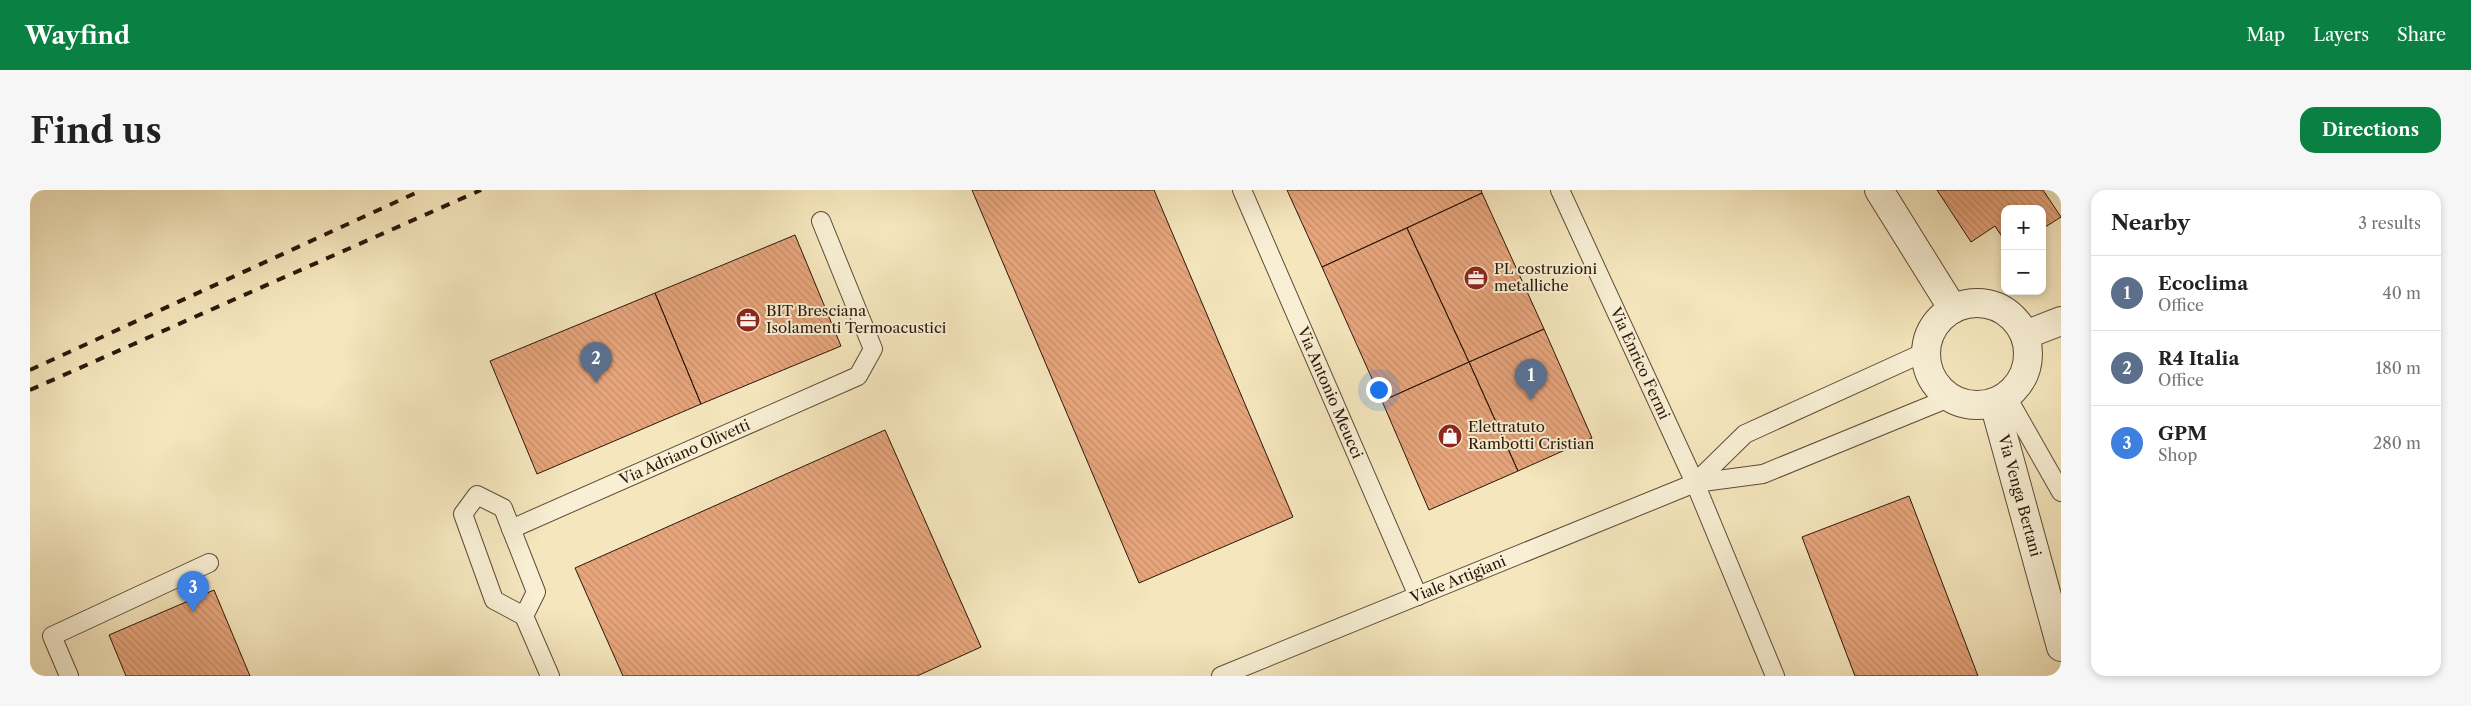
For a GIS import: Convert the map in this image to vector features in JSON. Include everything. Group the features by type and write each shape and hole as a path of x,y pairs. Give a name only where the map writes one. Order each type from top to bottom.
{"street":[{"path":"1880,190 1953,309"},
{"path":"1981,303 1995,306 2008,313 2018,323 2025,335 2029,352 2026,369 2019,385 2001,400 1979,406 1963,404 1949,398 1931,378 1925,352 1929,334 1939,320 1953,309 1967,304 1981,303"},
{"path":"2025,335 2061,321"},
{"name":"Via Venga Bertani","path":"2001,400 2061,647"}],"lane":[{"name":"Via Antonio Meucci","path":"1242,190 1418,596"},
{"name":"Via Enrico Fermi","path":"1560,190 1695,483 1775,676"},
{"name":"Via Adriano Olivetti","path":"511,529 858,376 873,349 821,221"},
{"path":"1695,483 1745,434 1925,352"},
{"path":"1695,483 1763,474 1949,398"},
{"path":"2001,400 2061,492"},
{"name":"Viale Artigiani","path":"1222,676 1695,483"},
{"path":"524,616 536,592 503,508 477,496 463,514 494,600 524,616 550,676"},
{"path":"69,676 52,636 209,563"}],"building":[{"path":"972,190 1154,190 1293,517 1139,583"},
{"path":"1287,190 1481,190 1482,193 1322,267"},
{"path":"1937,190 2043,190 2061,217 2046,226 2046,205 2001,205 2001,235 1995,226 1971,242"},
{"name":"PL costruzioni metalliche","path":"1482,193 1544,329 1469,362 1407,228"},
{"path":"1407,228 1469,362 1382,401 1322,267"},
{"name":"BIT Bresciana Isolamenti Termoacustici","path":"795,235 841,346 701,404 655,293"},
{"path":"655,293 701,404 537,474 490,361"},
{"path":"1544,329 1592,438 1518,471 1469,362"},
{"name":"Elettratuto Rambotti Cristian","path":"1469,362 1518,471 1429,510 1382,401"},
{"path":"885,430 981,647 917,676 623,676 575,568"},
{"path":"1909,496 1978,676 1855,676 1802,537"},
{"path":"214,590 250,676 126,676 109,635"}],"railway":[{"path":"30,370 422,190"},
{"path":"30,390 481,190"}],"place":[{"name":"PL costruzioni metalliche","path":"1476,278"},
{"name":"BIT Bresciana Isolamenti Termoacustici","path":"748,320"},
{"name":"R4 Italia","path":"596,383"},
{"name":"Ecoclima","path":"1531,400"},
{"name":"Elettratuto Rambotti Cristian","path":"1450,436"},
{"name":"GPM","path":"193,612"}]}
